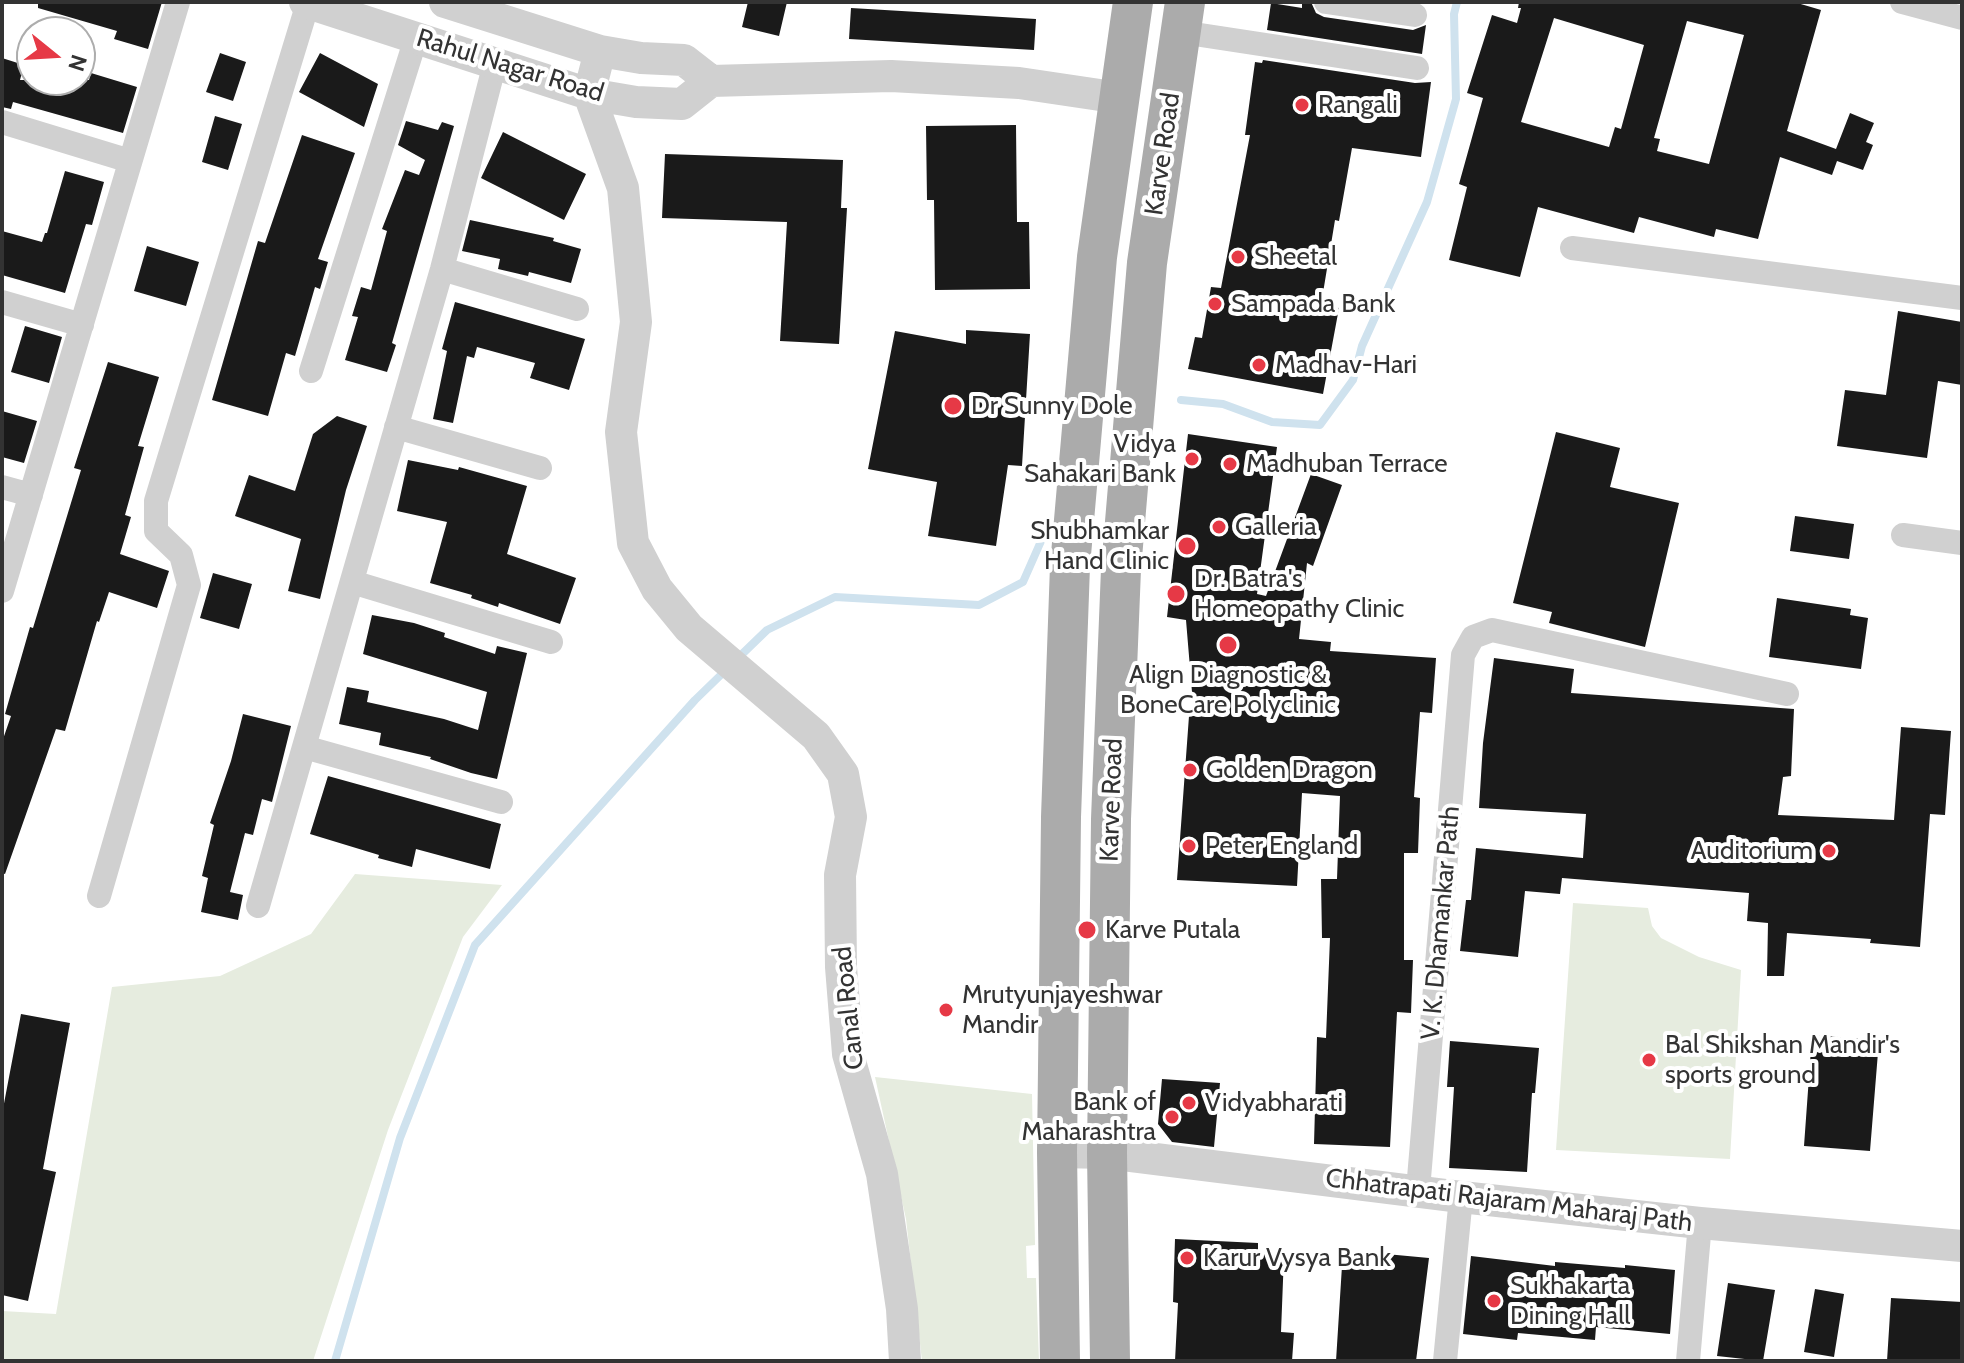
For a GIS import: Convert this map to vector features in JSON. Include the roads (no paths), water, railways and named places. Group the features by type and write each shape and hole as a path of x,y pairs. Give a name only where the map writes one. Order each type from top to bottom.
{"main road":[{"name":"Karve Road","path":"1060,1361 1057,1152 1061,817 1070,566 1097,257 1133,2"},
{"name":"Karve Road","path":"1110,1361 1107,1153 1111,819 1121,569 1147,263 1183,17"}],"street":[{"path":"2,591 178,2"},
{"path":"99,896 189,585 181,555 156,531 156,501 307,2"},
{"name":"Rahul Nagar Road","path":"307,2 589,94 636,102 682,104 711,81 684,60 641,58 600,51 445,2"},
{"path":"1326,2 1415,15"},
{"path":"1902,2 1962,18"},
{"path":"1183,17 1417,68"},
{"path":"311,371 416,38"},
{"path":"589,94 600,51"},
{"path":"258,906 442,269 495,63"},
{"path":"711,81 891,76 1019,83 1120,98"},
{"name":"Canal Road","path":"589,94 623,188 636,322 621,432 633,543 657,589 689,628 816,736 843,774 851,817 840,875 841,967 848,1054 882,1174 902,1309 905,1361"},
{"path":"2,122 130,161"},
{"path":"1572,248 1962,298"},
{"path":"442,269 577,309"},
{"path":"2,302 82,325"},
{"path":"396,427 540,468"},
{"path":"2,487 31,495"},
{"path":"1903,535 1962,543"},
{"path":"352,582 551,642"},
{"name":"V. K. Dhamankar Path","path":"1418,1190 1463,655 1473,637 1492,630 1787,694"},
{"path":"304,747 501,802"},
{"name":"Chhatrapati Rajaram Maharaj Path","path":"1057,1152 1107,1153 1700,1223 1962,1246"},
{"path":"1445,1361 1461,1197"},
{"path":"1688,1361 1700,1223"}],"waterway":[{"path":"1181,400 1223,404 1272,422 1320,425 1353,380 1362,346 1427,202 1456,99 1454,14 1457,2"},
{"path":"738,658 767,630 835,597 979,605 1023,582 1049,523"},
{"path":"335,1361 400,1138 475,945 695,700 728,668"}],"place":[{"name":"Rangali","path":"1302,105"},
{"name":"Sheetal","path":"1238,257"},
{"name":"Sampada Bank","path":"1215,304"},
{"name":"Madhav-Hari","path":"1259,365"},
{"name":"Dr Sunny Dole","path":"953,406"},
{"name":"Vidya Sahakari Bank","path":"1192,459"},
{"name":"Madhuban Terrace","path":"1230,464"},
{"name":"Galleria","path":"1219,527"},
{"name":"Shubhamkar Hand Clinic","path":"1187,546"},
{"name":"Dr. Batra's Homeopathy Clinic","path":"1176,594"},
{"name":"Align Diagnostic & BoneCare Polyclinic","path":"1228,645"},
{"name":"Golden Dragon","path":"1190,770"},
{"name":"Peter England","path":"1189,846"},
{"name":"Auditorium","path":"1829,851"},
{"name":"Karve Putala","path":"1087,930"},
{"name":"Mrutyunjayeshwar Mandir","path":"946,1010"},
{"name":"Bal Shikshan Mandir's sports ground","path":"1649,1060"},
{"name":"Vidyabharati","path":"1189,1103"},
{"name":"Bank of Maharashtra","path":"1172,1117"},
{"name":"Karur Vysya Bank","path":"1187,1258"},
{"name":"Sukhakarta Dining Hall","path":"1494,1301"}]}
